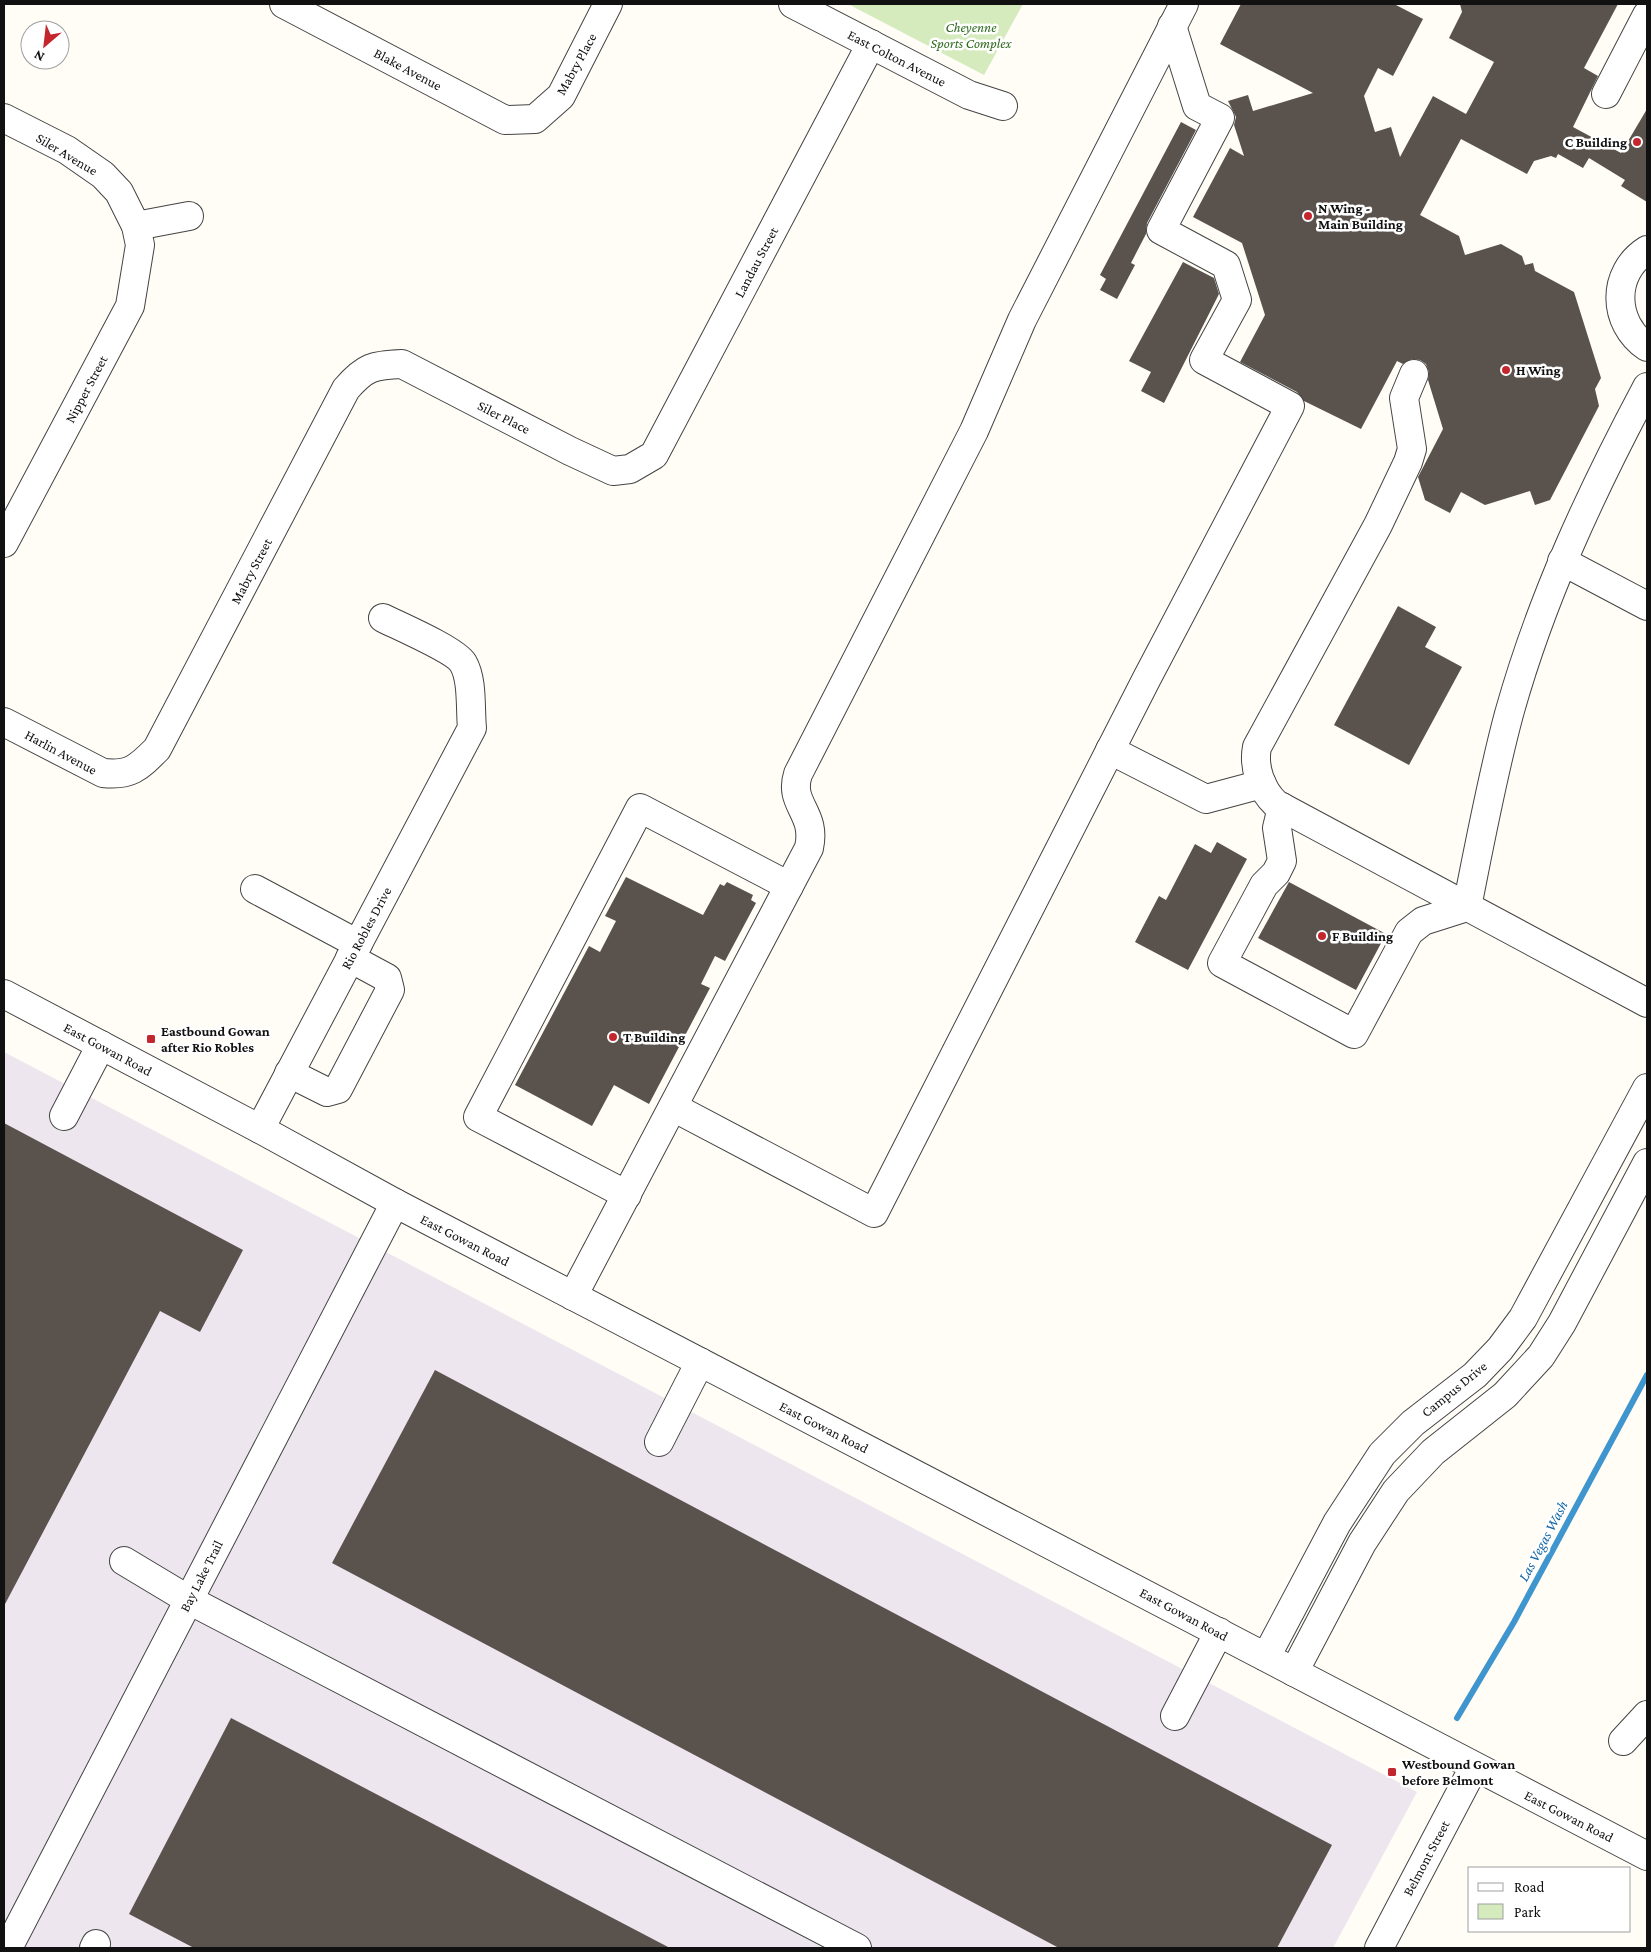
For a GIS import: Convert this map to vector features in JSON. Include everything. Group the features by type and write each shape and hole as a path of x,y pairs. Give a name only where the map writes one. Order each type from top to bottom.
{"street":[{"name":"Blake Avenue","path":"284,4 505,120 535,119"},
{"name":"Mabry Place","path":"535,119 561,96 608,4"},
{"name":"East Colton Avenue","path":"794,4 969,95 1003,106"},
{"path":"673,1108 874,1213 1230,516 1290,406 1204,360 1237,300 1226,265 1160,230 1220,118 1197,106 1178,15"},
{"path":"573,1296 809,848 811,836 808,818 796,796 798,774 968,443 986,405 1013,338 1178,15"},
{"path":"1606,94 1647,15"},
{"name":"Landau Street","path":"630,470 654,455 871,44"},
{"name":"Siler Avenue","path":"4,118 67,150 103,175 119,192 136,226"},
{"path":"136,226 189,216"},
{"name":"Nipper Street","path":"4,543 130,306 140,245 136,226"},
{"path":"1647,250 1630,265 1624,276 1620,296 1625,323 1636,338 1647,347"},
{"name":"Siler Place","path":"378,365 402,364 570,451 613,471 630,470"},
{"name":"Mabry Street","path":"121,775 140,767 157,749 346,389 362,372 378,365"},
{"path":"1414,374 1404,398 1411,441 1410,456 1378,525 1261,740 1256,762 1262,784 1270,799 1282,807 1647,1003"},
{"path":"1467,906 1492,783 1507,722 1538,624 1562,561 1598,480 1647,387"},
{"path":"1562,561 1647,606"},
{"name":"Rio Robles Drive","path":"260,1129 472,728 467,675 462,662 451,652 383,618"},
{"name":"Harlin Avenue","path":"4,722 103,774 121,775"},
{"path":"1110,750 1206,799 1262,784"},
{"path":"1282,807 1277,822 1282,854 1280,867 1264,885 1222,963 1354,1034 1409,932 1423,922 1467,906"},
{"path":"627,1195 478,1117 640,808 790,886"},
{"path":"255,889 354,951 386,978 390,990 338,1089 327,1092 289,1073"},
{"name":"East Gowan Road","path":"4,994 260,1129 395,1203 1647,1856"},
{"path":"64,1116 101,1045"},
{"name":"Campus Drive","path":"1266,1657 1337,1523 1374,1465 1412,1423 1475,1375 1500,1349 1523,1318 1647,1088"},
{"path":"1294,1672 1362,1542 1396,1491 1433,1452 1505,1395 1541,1356 1552,1340 1647,1163"},
{"name":"Bay Lake Trail","path":"11,1944 395,1203"},
{"path":"659,1442 700,1362"},
{"path":"124,1561 189,1600 857,1948"},
{"path":"1175,1716 1219,1632"},
{"path":"1623,1741 1647,1715"},
{"name":"Belmont Street","path":"1379,1948 1474,1767"}],"shaded area":[{"path":"4,1052 1417,1792 1333,1948 4,1948"}],"green space":[{"name":"Cheyenne Sports Complex","path":"848,4 1023,4 984,75"}],"building":[{"path":"1241,4 1394,4 1423,19 1393,76 1378,68 1364,96 1375,132 1391,127 1400,157 1433,96 1466,114 1494,62 1449,38 1462,12 1460,4 1618,4 1584,68 1598,76 1573,127 1621,153 1647,109 1647,202 1621,186 1625,180 1589,158 1583,168 1558,154 1556,158 1551,156 1534,161 1527,174 1461,139 1420,215 1459,236 1465,255 1501,244 1522,256 1525,265 1533,263 1535,271 1574,292 1601,378 1595,389 1599,406 1550,500 1535,505 1530,491 1485,505 1461,492 1450,513 1425,500 1418,477 1443,429 1428,380 1429,372 1426,364 1420,360 1412,359 1403,364 1397,361 1361,429 1304,401 1297,392 1240,362 1265,315 1242,243 1193,217 1230,148 1244,156 1234,125 1236,117 1228,101 1248,95 1253,111 1313,93 1220,44"},
{"path":"1181,122 1196,130 1147,223 1146,234 1131,263 1135,265 1117,299 1100,290 1106,279 1100,275"},
{"path":"1183,262 1214,278 1219,294 1164,403 1141,391 1151,372 1129,361"},
{"path":"1398,606 1436,627 1425,647 1462,667 1409,765 1334,725"},
{"path":"1217,842 1247,859 1188,970 1135,942 1159,896 1166,900 1195,844 1211,853"},
{"name":"T Building","path":"626,877 703,915 720,884 724,886 727,882 753,895 751,900 756,903 725,961 715,956 701,984 710,988 649,1104 614,1085 592,1126 515,1085 589,946 600,952 616,921 605,916"},
{"name":"F Building","path":"1289,882 1386,934 1356,990 1258,938"},
{"path":"4,1123 243,1250 200,1332 160,1311 4,1606"},
{"path":"435,1370 1332,1845 1277,1948 1059,1948 332,1563"},
{"path":"231,1718 670,1948 194,1948 129,1914"}],"waterway":[{"name":"Las Vegas Wash","path":"1457,1718 1514,1622 1647,1375"}],"place":[{"name":"C Building","path":"1637,142"},
{"name":"N Wing - Main Building","path":"1308,216"},
{"name":"H Wing","path":"1506,370"},
{"name":"F Building","path":"1322,936"},
{"name":"T Building","path":"613,1037"},
{"name":"Eastbound Gowan after Rio Robles","path":"151,1039"},
{"name":"Westbound Gowan before Belmont","path":"1392,1772"}]}
